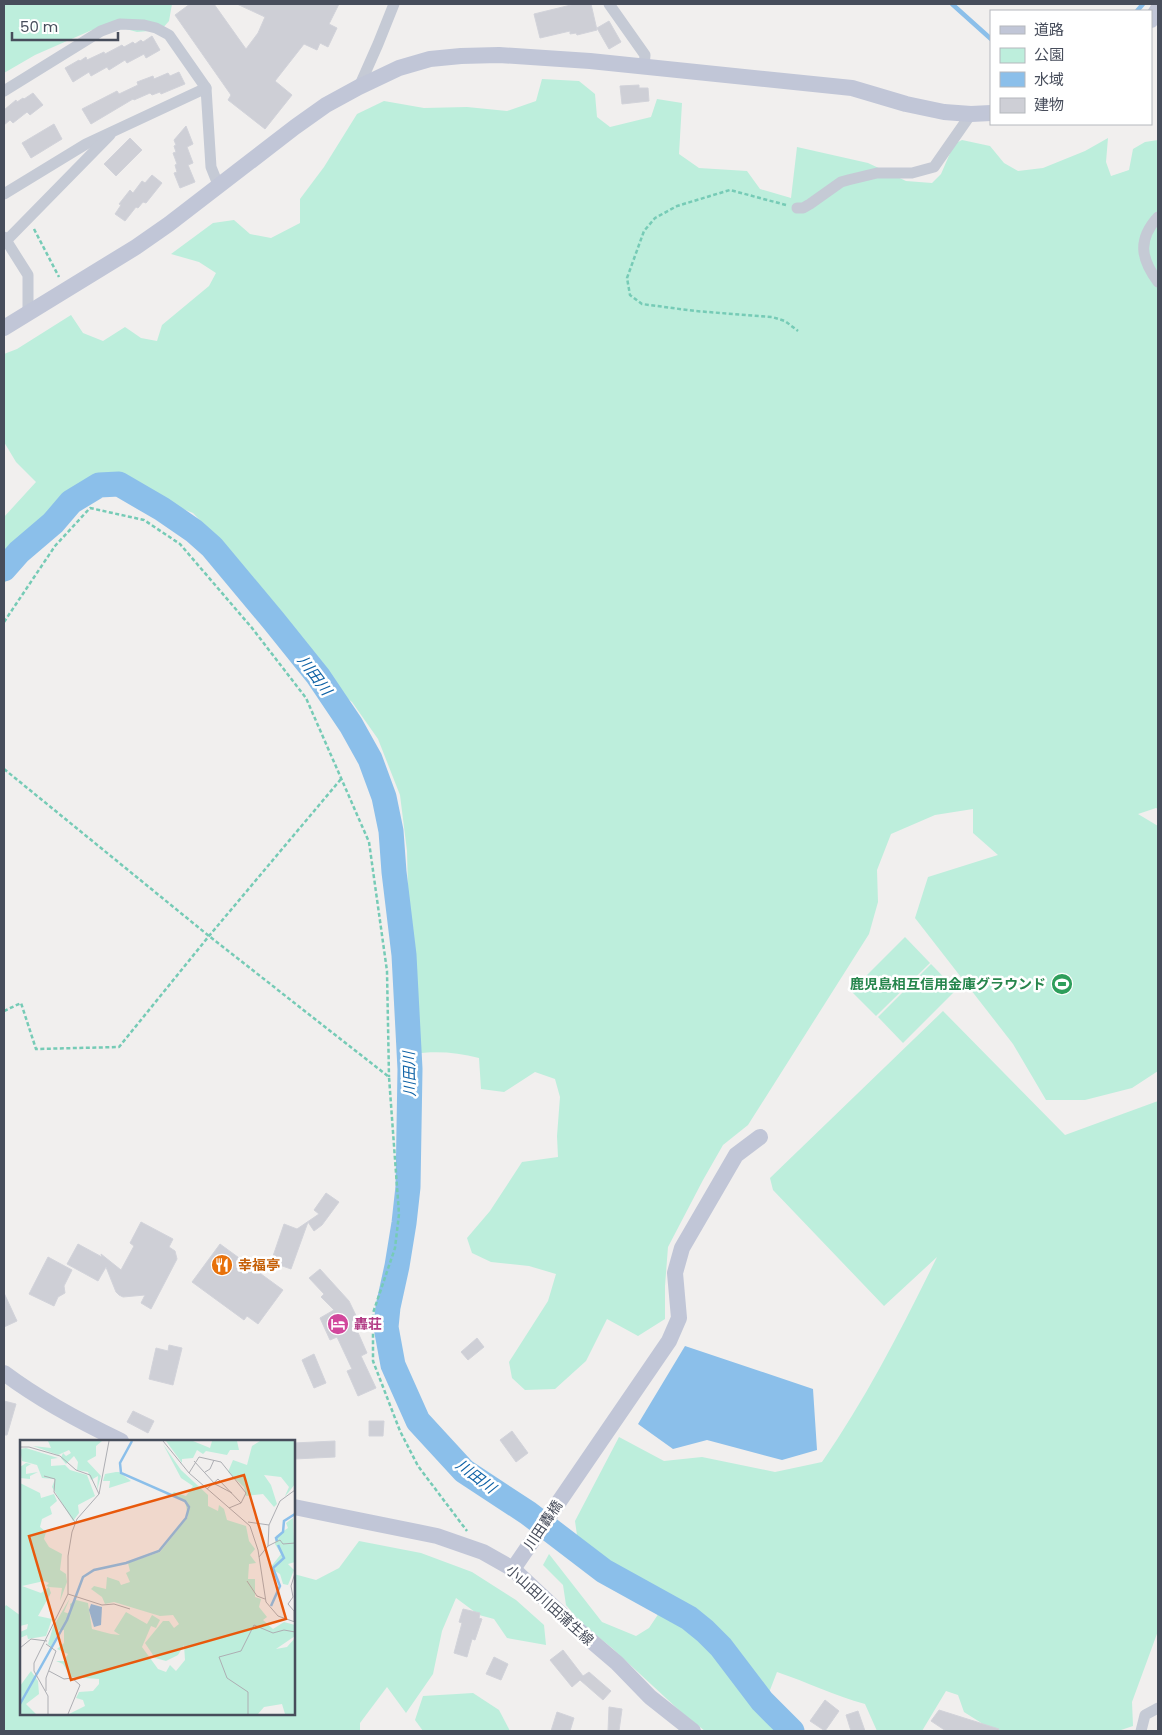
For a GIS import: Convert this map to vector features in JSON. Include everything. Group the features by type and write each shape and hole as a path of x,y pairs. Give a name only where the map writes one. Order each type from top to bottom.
{"street":[{"path":"359,87 394,4"},
{"path":"609,4 618,14 645,55 644,68"},
{"path":"4,91 101,31 120,24 144,25 156,28 170,35 206,88 211,167 219,187"},
{"path":"4,328 136,247 219,187 326,105 399,68 430,59 499,55 590,61 852,88 906,104 944,112 990,113"},
{"path":"4,194 86,144 206,88"},
{"path":"797,208 803,208 810,204 841,182 878,173 912,173 934,167 972,114"},
{"path":"28,314 28,276 5,240 114,131"},
{"path":"1158,218 1150,228 1143,252 1146,263 1158,282"},
{"name":"川田轟橋","path":"517,1563 669,1341 679,1318 675,1273 682,1248 736,1155 760,1137"},
{"path":"4,1373 57,1408 119,1440"},
{"name":"小山田川田蒲生線","path":"295,1507 437,1536 517,1563 576,1628 616,1663 650,1697 693,1731"},
{"path":"1141,1731 1145,1715 1158,1708"}],"path":[{"path":"797,208 730,190 677,206 655,218 644,231 627,278 630,295 642,304 695,311 772,317 786,321 798,331"},
{"path":"28,218 66,289"},
{"path":"4,622 55,546 90,508 144,520 180,544 252,628 306,698 369,842 387,971 389,1077 398,1214 395,1248 373,1313 373,1361 400,1431 418,1466 484,1552"},
{"path":"4,768 209,936 389,1077"},
{"path":"4,1011 21,1004 36,1049 119,1047 341,779"}],"green space":[{"path":"4,4 172,4 169,21 161,30 137,32 126,29 92,30 35,55 4,73"},
{"path":"542,79 579,81 595,94 597,117 610,127 651,117 657,99 682,103 679,154 699,168 747,171 760,189 791,198 797,147 868,163 906,181 932,183 941,174 954,144 962,140 990,146 1004,163 1018,171 1043,168 1085,151 1108,138 1106,162 1111,176 1129,170 1133,149 1145,142 1158,140 1158,809 1138,814 1158,826 1158,1071 1132,1088 1085,1100 1046,1100 1013,1044 915,918 928,877 998,855 973,833 973,809 935,815 891,834 877,870 878,902 869,934 748,1125 723,1145 668,1247 665,1319 638,1336 607,1319 586,1361 555,1389 525,1390 512,1378 509,1362 548,1301 556,1274 529,1266 491,1262 472,1253 467,1238 490,1211 522,1162 558,1157 557,1136 560,1097 555,1079 535,1072 504,1092 481,1089 479,1058 446,1053 412,1054 407,851 400,795 378,739 352,702 282,648 238,560 193,513 134,489 91,488 63,500 4,584 4,517 36,482 16,462 4,442 4,354 17,349 71,315 83,333 103,341 125,327 141,338 157,341 162,325 209,286 216,273 199,262 171,254 213,223 234,220 250,234 271,238 300,223 300,199 324,167 357,114 384,101 424,108 467,107 507,111 536,101"},
{"path":"905,937 930,963 876,1016 851,991"},
{"path":"931,964 956,990 903,1043 878,1017"},
{"path":"943,1011 1065,1135 1158,1101 1158,1631 1132,1702 1133,1726 1118,1731 994,1731 964,1712 958,1695 946,1691 922,1731 877,1731 865,1704 777,1672 761,1713 780,1731 705,1731 681,1712 612,1648 581,1623 566,1605 563,1585 543,1565 549,1554 602,1622 636,1636 649,1628 669,1598 615,1591 592,1576 581,1564 575,1521 619,1437 664,1461 702,1457 775,1472 822,1462 869,1387 937,1257 884,1306 773,1190 770,1178"},
{"path":"359,1541 421,1553 472,1572 516,1600 544,1625 546,1645 507,1638 494,1619 479,1615 456,1598 442,1631 433,1674 406,1713 387,1687 360,1723 360,1731 4,1731 4,1608 6,1605 20,1615 20,1715 295,1715 295,1574 316,1580 339,1568"},
{"path":"473,1693 499,1710 510,1731 423,1731 415,1720 423,1696"}],"water":[{"path":"685,1346 813,1389 817,1450 782,1460 707,1440 673,1449 638,1424"}],"building":[{"path":"190,4 214,4 246,49 258,33 265,17 237,4 339,4 329,24 337,28 328,47 320,43 317,50 304,44 275,81 292,95 265,129 228,100 231,95 175,15"},
{"path":"575,4 591,4 597,30 577,35 576,33 570,34 570,31 540,38 534,14"},
{"path":"609,21 621,42 609,49 597,28"},
{"path":"152,36 160,50 146,58 144,54 127,63 125,60 109,70 107,67 91,76 89,72 73,82 65,68 86,57 87,60 104,52 105,54 122,45 124,47 141,40 143,42"},
{"path":"179,72 185,84 161,94 160,92 152,95 150,93 133,99 91,124 82,109 117,91 119,94 138,85 137,82 153,76 154,79 168,73 170,76"},
{"path":"639,85 639,88 648,88 649,101 622,104 620,86"},
{"path":"33,93 43,105 30,115 27,112 13,123 10,120 4,125 4,110 16,100 17,102"},
{"path":"54,124 62,139 31,158 22,143"},
{"path":"186,126 193,144 187,147 193,163 188,165 195,182 180,188 174,173 177,172 175,165 177,164 173,153 176,152 174,140"},
{"path":"130,138 142,150 116,176 104,164"},
{"path":"152,175 162,183 146,203 143,202 138,208 136,207 125,221 115,214 121,205 119,204 130,190 133,193 142,181 145,183"},
{"path":"326,1193 339,1202 322,1225 314,1231 308,1222 291,1269 271,1262 284,1224 297,1229 319,1214 314,1210"},
{"path":"141,1222 173,1239 169,1247 175,1251 177,1259 151,1309 141,1303 145,1295 123,1297 119,1295 106,1267 98,1281 67,1264 78,1244 102,1257 101,1254 121,1270 134,1246 130,1243"},
{"path":"220,1244 283,1290 258,1324 247,1316 244,1320 192,1282"},
{"path":"48,1257 72,1270 64,1286 65,1293 58,1297 54,1306 29,1294"},
{"path":"320,1269 349,1301 361,1326 356,1328 367,1353 361,1356 376,1388 358,1396 347,1371 352,1369 337,1337 330,1340 320,1318 334,1310 321,1297 324,1294 309,1278"},
{"path":"4,1293 17,1321 4,1327"},
{"path":"477,1338 484,1347 468,1360 461,1352"},
{"path":"169,1345 182,1348 173,1385 149,1379 156,1348 168,1351"},
{"path":"314,1354 326,1383 314,1388 302,1360"},
{"path":"4,1401 16,1404 7,1435 4,1435"},
{"path":"133,1411 154,1421 148,1433 127,1422"},
{"path":"369,1421 384,1421 383,1436 369,1436"},
{"path":"512,1431 528,1453 516,1462 500,1440"},
{"path":"335,1441 335,1457 295,1459 295,1443"},
{"path":"463,1609 480,1613 479,1618 482,1619 475,1640 472,1639 467,1657 454,1653 462,1623 459,1622"},
{"path":"563,1650 583,1676 589,1672 611,1691 603,1700 580,1680 572,1687 550,1660"},
{"path":"494,1657 508,1664 501,1680 486,1674"},
{"path":"825,1700 839,1711 825,1731 810,1721"},
{"path":"609,1707 622,1709 619,1731 608,1731"},
{"path":"939,1710 999,1729 998,1731 946,1731 931,1721"},
{"path":"858,1711 865,1731 851,1731 846,1715"},
{"path":"557,1712 574,1718 570,1731 551,1731"}],"waterway":[{"path":"952,4 990,38"},
{"path":"1138,10 1143,4"},
{"name":"川田川","path":"4,569 19,552 53,523 71,502 99,485 119,484 162,509 194,531 212,547 318,676 351,725 370,759 384,797 391,831 404,955 410,1069 408,1187 404,1223 386,1327 393,1365 418,1421 464,1471 528,1513 604,1571 689,1618 705,1631 721,1647 762,1701 792,1731"}],"place":[{"name":"鹿児島相互信用金庫グラウンド","path":"1062,984"},
{"name":"幸福亭","path":"222,1265"},
{"name":"轟荘","path":"338,1324"}]}
